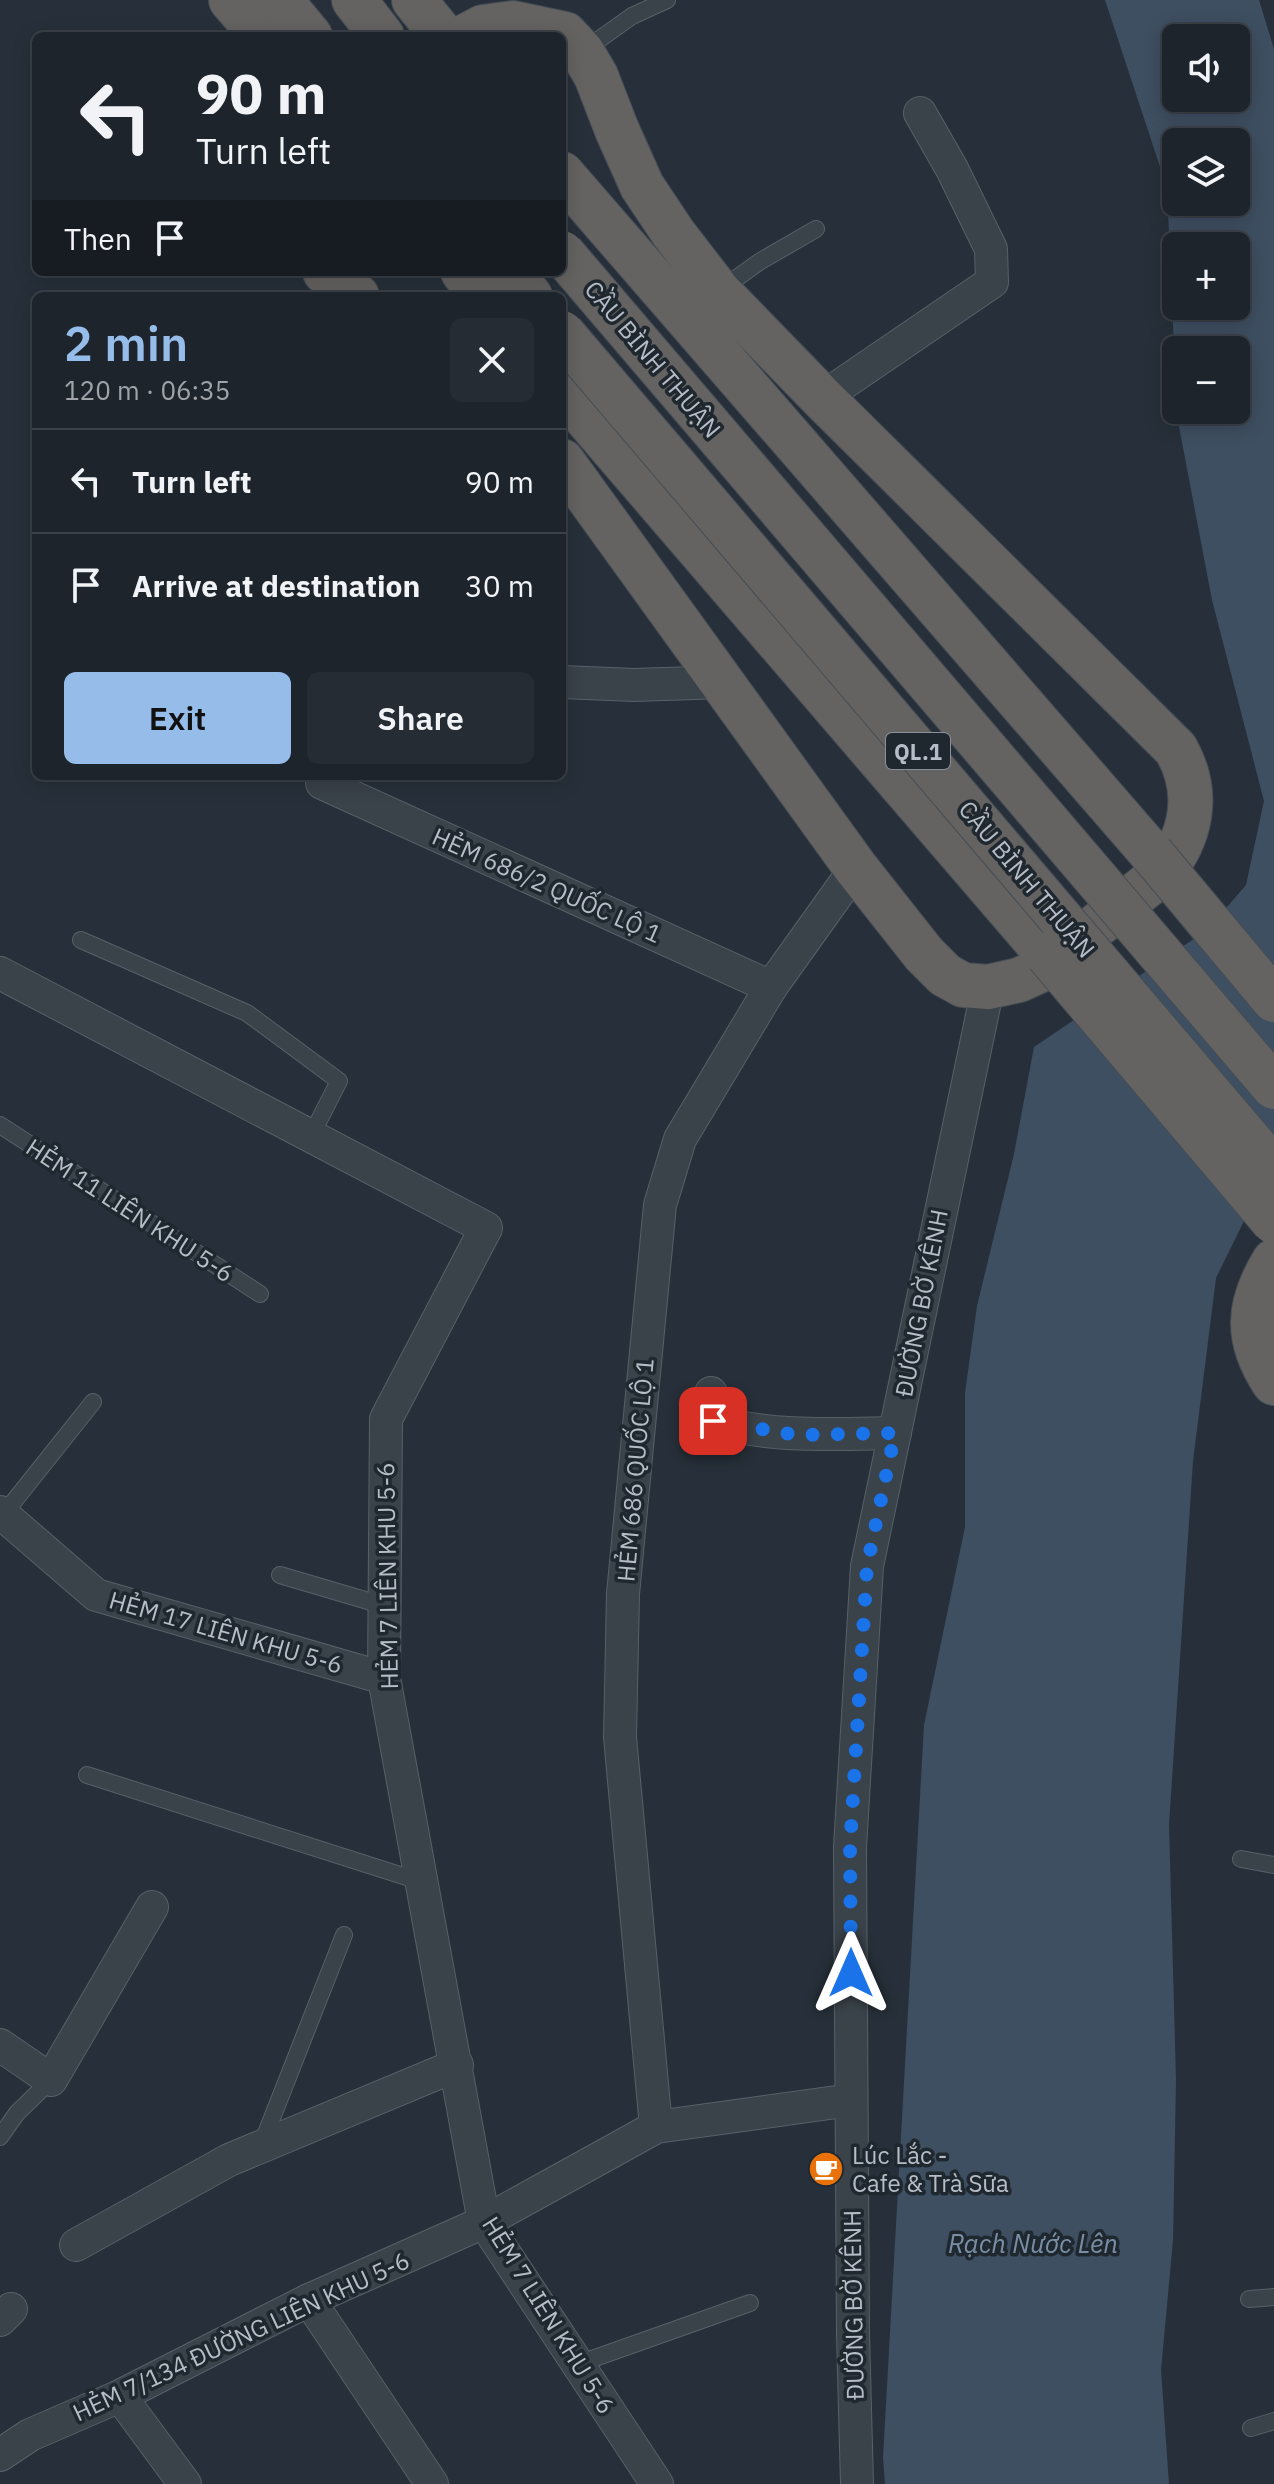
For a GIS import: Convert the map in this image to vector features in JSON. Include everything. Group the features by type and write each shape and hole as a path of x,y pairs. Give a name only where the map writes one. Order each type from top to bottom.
{"highway":[{"path":"231,0 259,32"},
{"path":"280,0 307,32"},
{"path":"354,0 379,32"},
{"path":"414,0 440,32"},
{"path":"474,32 483,27 513,23 556,32"},
{"path":"566,35 582,52 596,76 642,186 718,291 822,398 1158,728 1180,756 1191,787 1191,810 1186,835 1176,857 1160,875 1041,970 1019,980 988,987 963,985 945,975 924,954 856,868 566,466"},
{"path":"566,179 1152,854 1274,1000"},
{"name":"CẦU BÌNH THUẬN","path":"566,258 1274,1087"},
{"path":"330,276 352,292"},
{"path":"466,276 480,292"},
{"path":"513,276 527,292"},
{"name":"CẦU BÌNH THUẬN","path":"566,338 1274,1169"},
{"name":"CẦU BÌNH THUẬN","path":"566,395 1274,1222"},
{"path":"1274,1261 1262,1281 1252,1313 1253,1335 1263,1366 1274,1383"}],"street":[{"path":"822,398 992,282 991,249 952,169 920,113"},
{"path":"566,682 634,685 724,682"},
{"name":"HẺM 686/2 QUỐC LỘ 1","path":"322,783 771,987"},
{"name":"HẺM 686 QUỐC LỘ 1","path":"656,2127 620,1737 623,1594 660,1205 680,1139 771,987 856,868"},
{"name":"HẺM 7 LIÊN KHU 5-6","path":"0,973 486,1228 386,1419 384,1678 484,2222 657,2484"},
{"name":"ĐƯỜNG BỜ KÊNH","path":"857,2484 850,1847 867,1566 988,987"},
{"path":"711,1393 713,1421 734,1427 797,1435 895,1433"},
{"name":"HẺM 17 LIÊN KHU 5-6","path":"2,1514 96,1595 384,1678"},
{"path":"0,2045 51,2080 152,1907"},
{"path":"76,2245 229,2160 457,2065"},
{"path":"656,2127 851,2100"},
{"name":"HẺM 7/134 ĐƯỜNG LIÊN KHU 5-6","path":"0,2455 30,2435 120,2396 309,2300 484,2222 656,2127"},
{"path":"309,2300 432,2484"},
{"path":"120,2396 185,2484"}],"lane":[{"path":"582,52 632,16 667,0"},
{"path":"718,291 759,262 816,229"},
{"path":"81,940 247,1013 339,1081 311,1136"},
{"name":"HẺM 11 LIÊN KHU 5-6","path":"0,1125 260,1294"},
{"path":"2,1514 93,1402"},
{"path":"280,1575 385,1606"},
{"path":"87,1775 422,1882"},
{"path":"1241,1859 1274,1865"},
{"path":"260,2147 344,1935"},
{"path":"0,2137 17,2113 51,2080"},
{"path":"1249,2299 1274,2297"},
{"path":"578,2364 750,2303"},
{"path":"1251,2428 1274,2421"}],"water":[{"name":"Rạch Nước Lên","path":"1105,0 1259,0 1274,49 1274,1160 1216,1278 1193,1461 1169,1825 1176,2080 1173,2240 1161,2370 1169,2484 885,2484 883,2458 924,1725 965,1527 965,1393 977,1306 1014,1154 1034,1047 1207,930 1246,885 1264,801 1212,600 1179,424 1250,424 1250,336 1173,336 1173,320 1250,320 1250,232 1169,232 1168,216 1250,216 1250,128 1162,128 1162,173"}],"place":[{"name":"Lúc Lắc - Cafe & Trà Sữa","path":"826,2169"}],"route":[{"path":"713,1421 734,1427 797,1435 895,1433 867,1566 850,1847 851,1973"}]}
